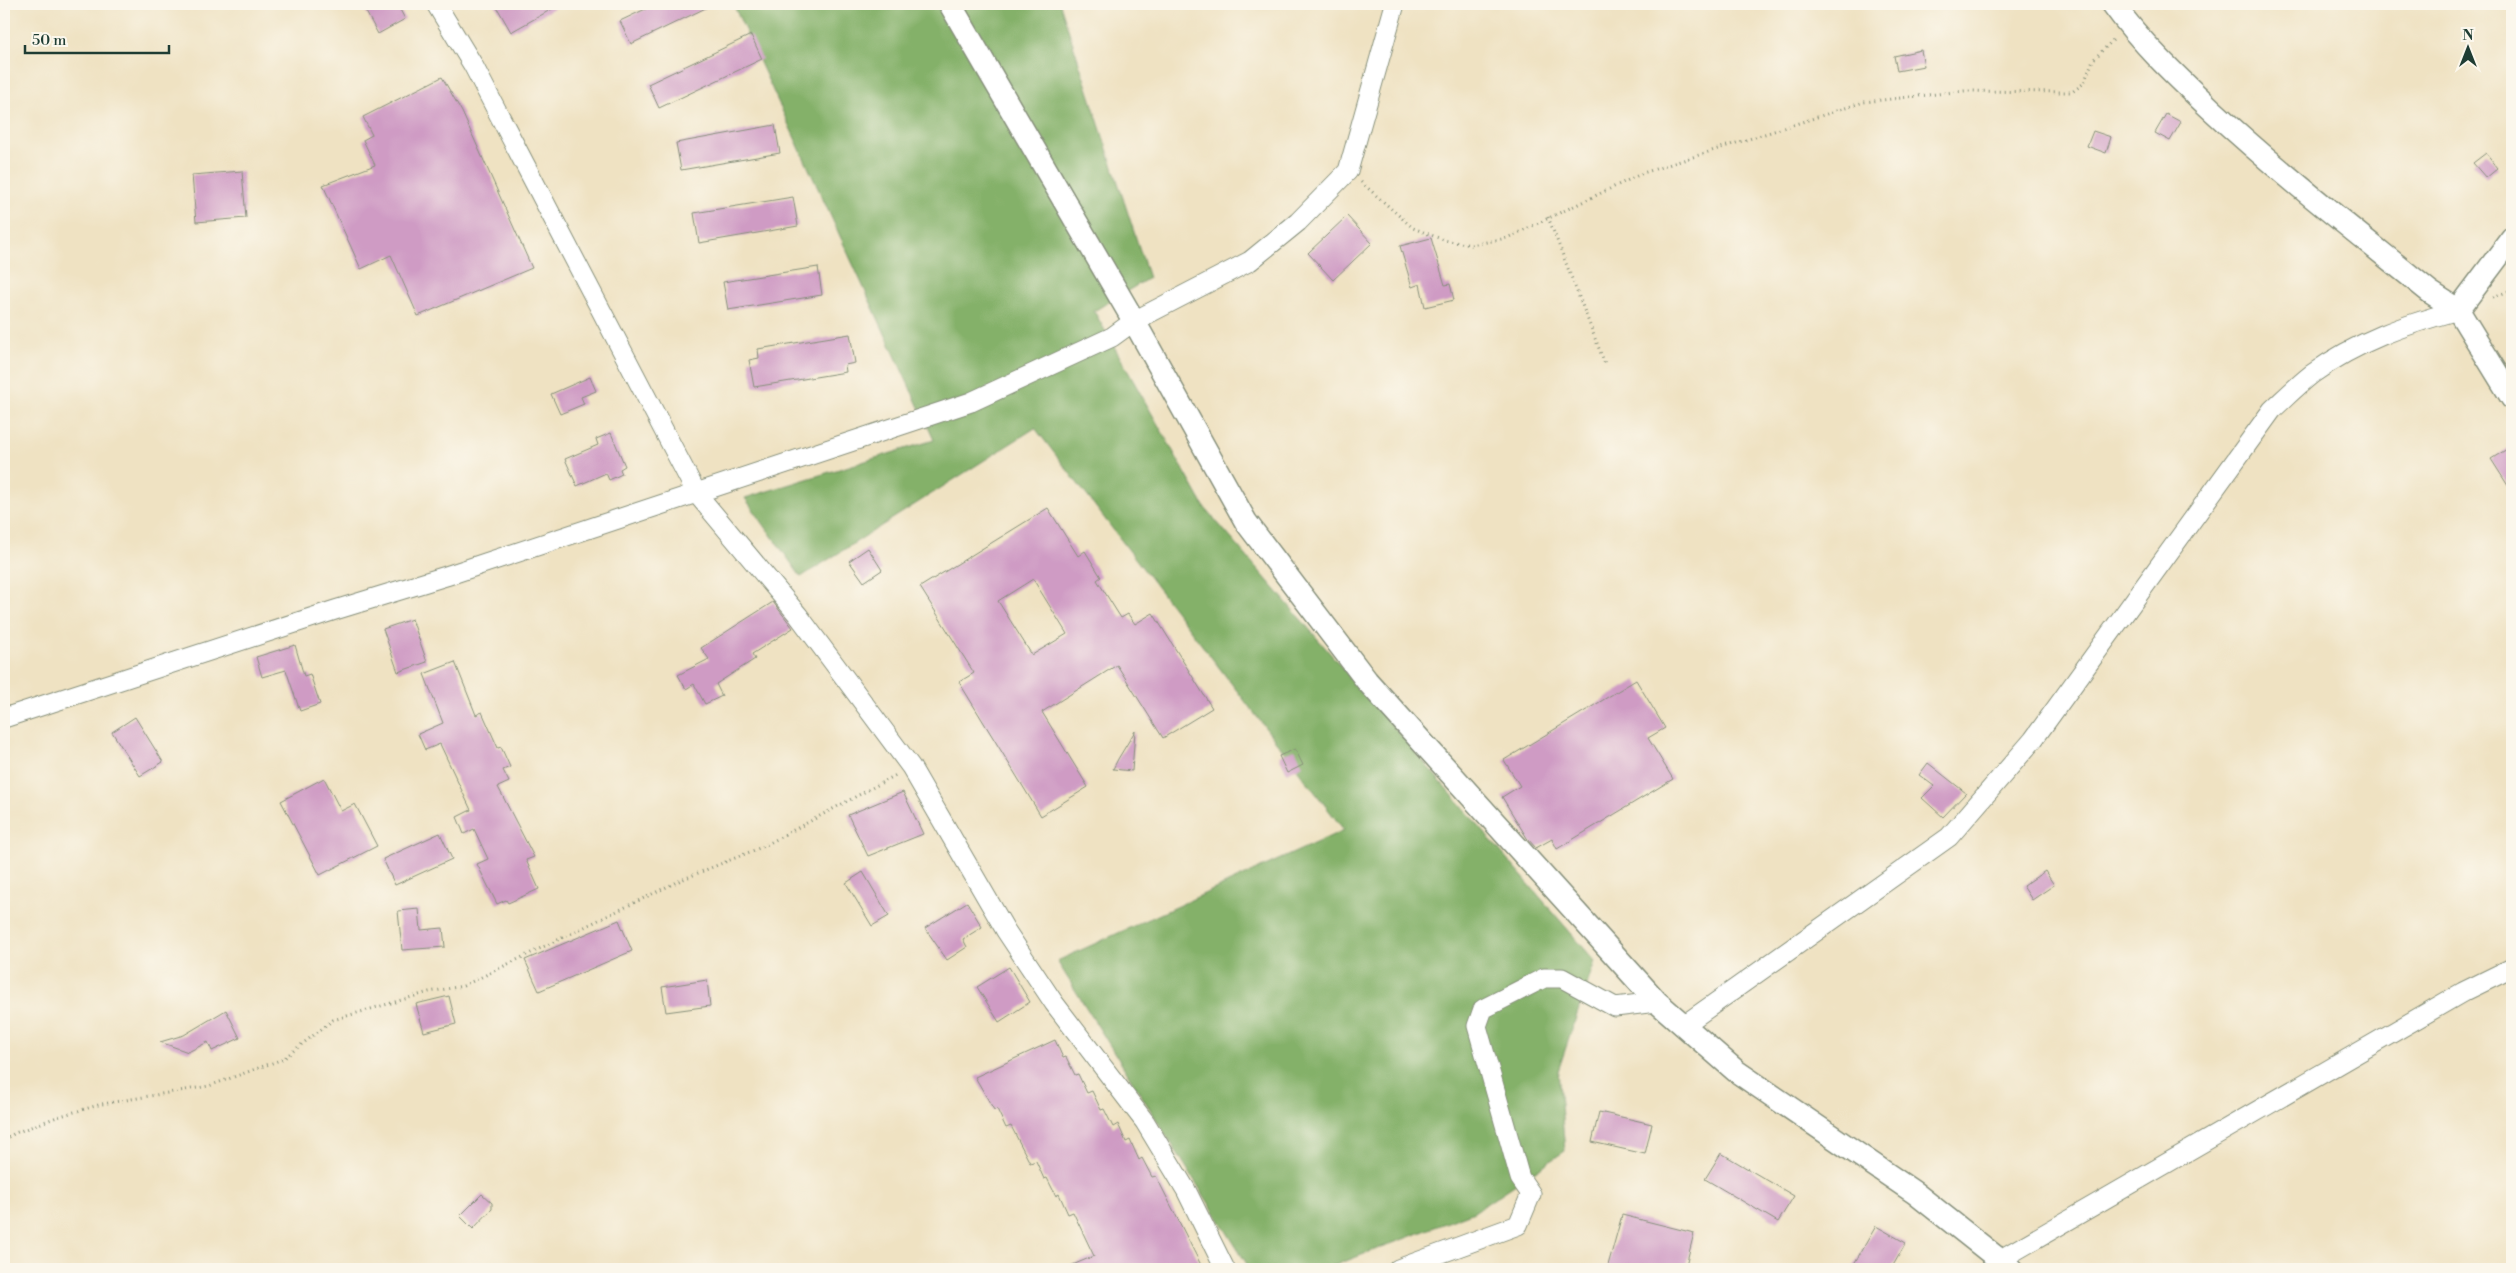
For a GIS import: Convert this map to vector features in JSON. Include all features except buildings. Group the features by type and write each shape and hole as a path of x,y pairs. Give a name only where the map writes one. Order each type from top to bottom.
{"street":[{"path":"436,4 473,65 697,494 798,615 911,767 1006,931 1032,971 1144,1122 1186,1190 1225,1269"},
{"path":"950,4 1134,321 1246,522 1362,673 1657,1002 1736,1071 1915,1193 2006,1264 2463,992 2512,968"},
{"path":"4,718 697,494 970,402 1112,337 1134,321 1250,262 1298,222 1348,171 1395,4"},
{"path":"2113,4 2128,25 2169,70 2267,160 2430,292 2458,310 2512,398"},
{"path":"1684,1025 1948,837 2033,740 2272,410 2311,375 2352,348 2404,325 2458,310 2512,238"},
{"path":"1398,1269 1518,1225 1530,1194 1520,1178 1477,1026 1483,1009 1544,978 1562,978 1616,1007 1657,1002"}],"path":[{"path":"1348,171 1413,228 1444,240 1471,245 1507,238 1548,216 1643,174 1864,102 1964,91 2072,92 2084,83 2093,60 2128,25"},
{"path":"1548,216 1605,364"},
{"path":"4,1140 15,1133 57,1117 102,1104 209,1086 283,1059 333,1020 429,992 463,986 681,880 762,847 911,767"}],"green space":[{"path":"733,4 1060,4 1149,278 1094,311 1205,508 1595,961 1558,1071 1565,1151 1474,1212 1325,1269 1250,1269 1057,961 1344,830 1035,428 801,577 745,498 934,440"}]}
